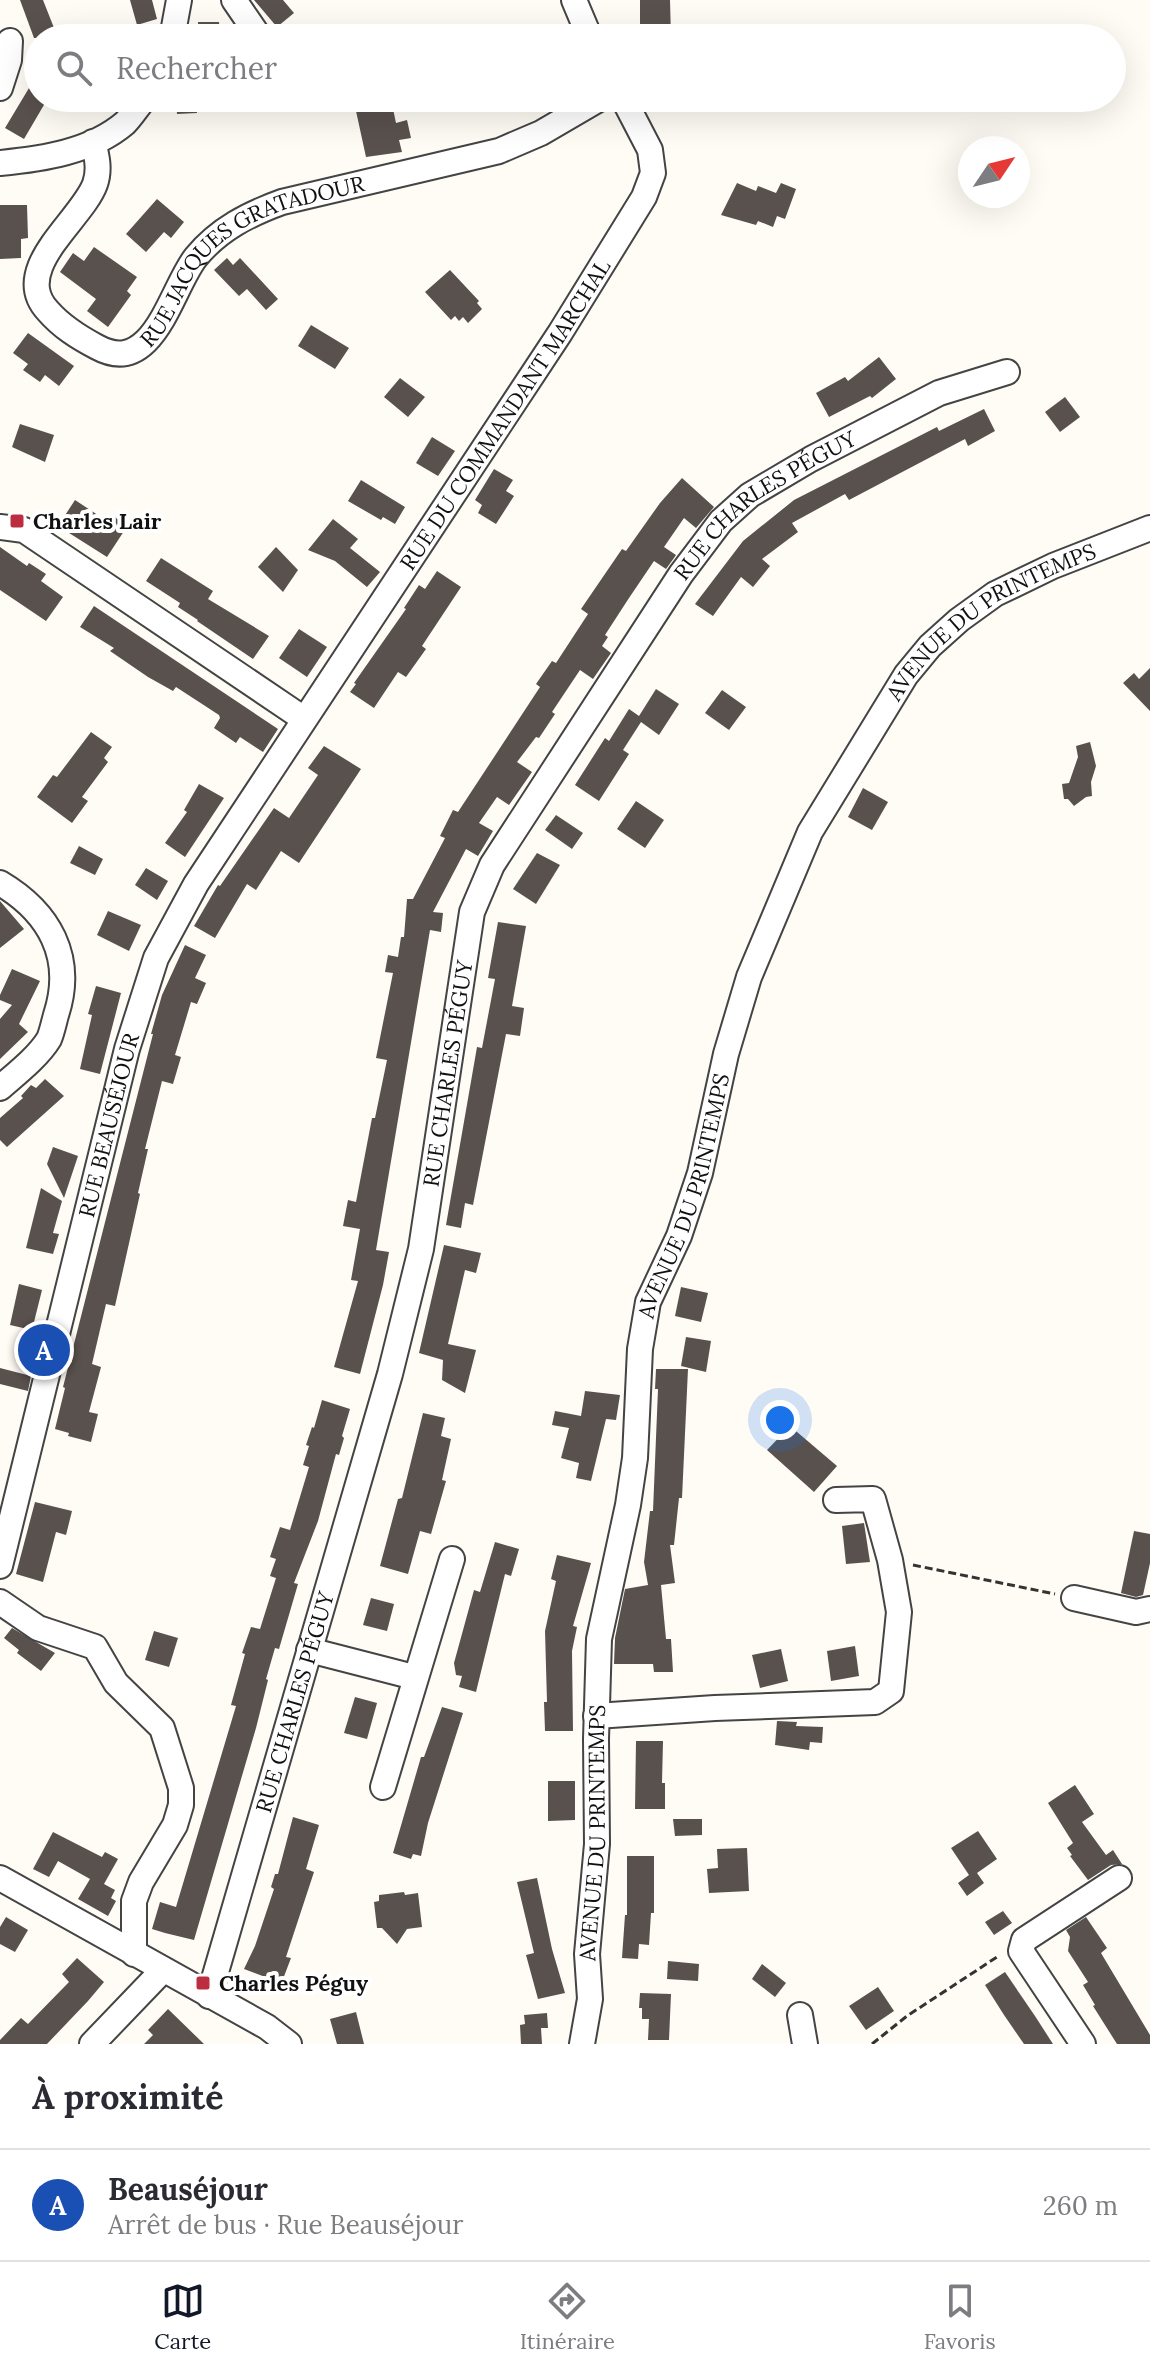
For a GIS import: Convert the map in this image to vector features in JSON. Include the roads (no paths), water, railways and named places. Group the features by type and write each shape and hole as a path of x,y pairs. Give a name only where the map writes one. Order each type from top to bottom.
{"street":[{"path":"175,24 179,0"},
{"path":"234,0 250,24"},
{"path":"574,0 584,24"},
{"path":"0,88 9,60 10,41"},
{"path":"0,163 47,158 93,142 125,123 134,112"},
{"name":"RUE JACQUES GRATADOUR","path":"93,142 98,166 95,186 50,247 41,267 37,288 45,308 69,332 106,352 129,352 145,343 195,258 221,232 251,214 282,202 499,151 541,133 577,112"},
{"name":"RUE DU COMMANDANT MARCHAL","path":"304,719 560,333 644,197 653,173 650,150 630,112"},
{"name":"RUE CHARLES PÉGUY","path":"209,1996 390,1374 421,1249 472,912 492,865 681,574 721,521 750,495 811,459 939,393 1007,372"},
{"path":"0,527 24,530 304,719"},
{"name":"AVENUE DU PRINTEMPS","path":"582,2044 590,1999 587,1954 597,1844 599,1639 635,1458 640,1349 648,1302 679,1236 700,1173 726,1054 749,977 810,832 906,675 930,646 995,594 1053,566 1150,528"},
{"name":"RUE BEAUSÉJOUR","path":"0,1566 127,1049 156,958 196,884 304,719"},
{"path":"0,883 24,897 43,918 55,941 62,969 60,1003 49,1039 0,1088"},
{"path":"596,1716 875,1702 891,1691 899,1612 890,1560 873,1499 836,1500"},
{"path":"383,1787 452,1559"},
{"path":"1074,1598 1136,1612 1150,1609"},
{"path":"0,1602 38,1628 95,1647 116,1683 162,1728 181,1788 181,1805 175,1825 141,1882 134,1901 134,1954"},
{"path":"309,1650 414,1677"},
{"path":"0,1878 267,2027 289,2044"},
{"path":"1083,2044 1021,1951 1024,1940 1119,1878"},
{"path":"92,2044 163,1970"},
{"path":"800,2015 805,2044"}],"place":[{"name":"Charles Lair","path":"17,521"},
{"name":"Beauséjour","path":"44,1350"},
{"name":"Charles Péguy","path":"203,1983"}]}
